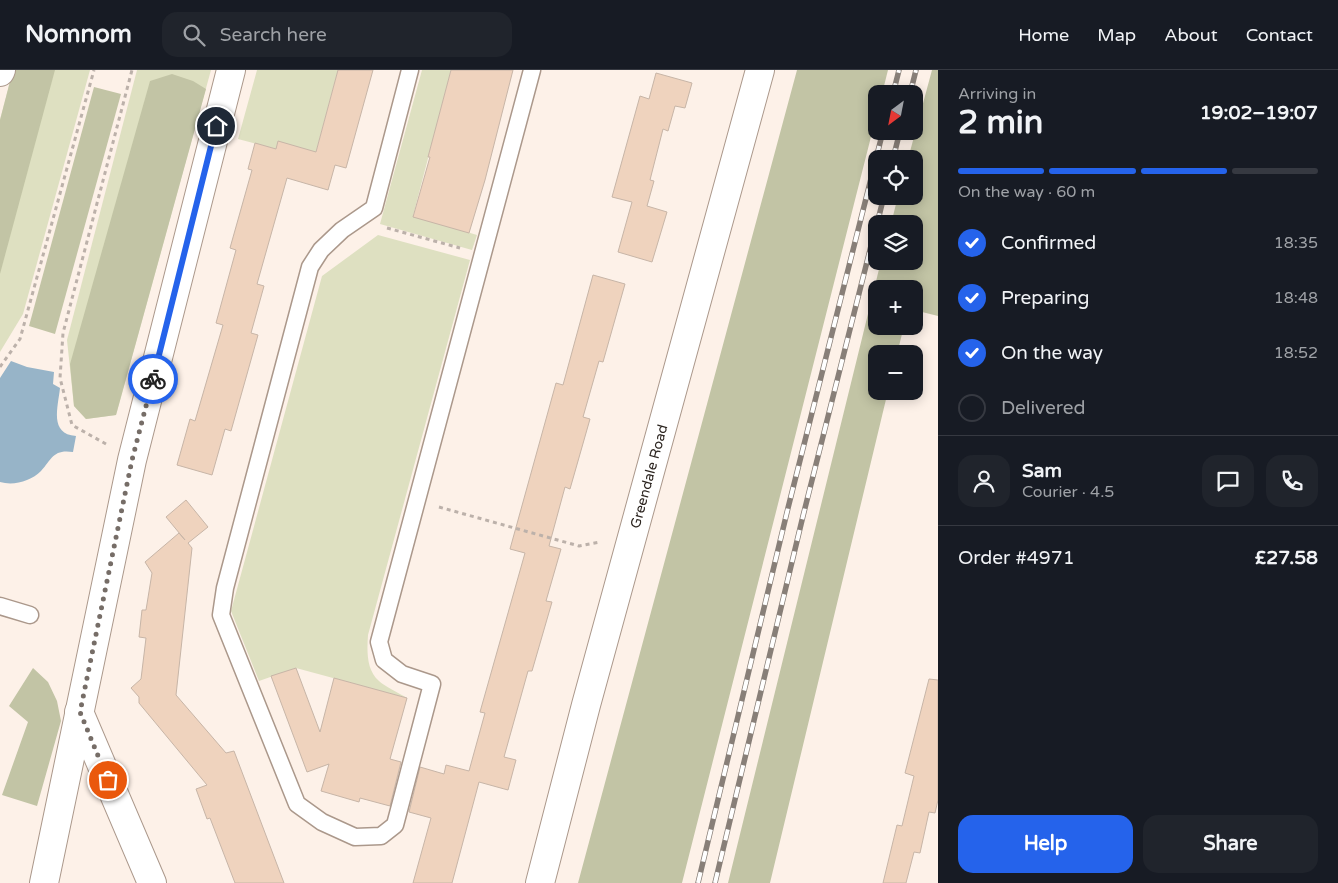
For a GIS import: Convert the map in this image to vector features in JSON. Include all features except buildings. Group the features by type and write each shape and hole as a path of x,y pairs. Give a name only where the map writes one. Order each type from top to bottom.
{"street":[{"path":"44,883 132,460 231,70"},
{"name":"Greendale Road","path":"540,883 586,706 760,70"},
{"path":"80,712 152,883"}],"lane":[{"path":"410,70 374,208 320,250 310,266 225,588 221,615 296,804 322,822 355,837 381,836 395,825 432,684 402,674 384,660 379,642 532,70"},
{"path":"0,606 30,615"}],"path":[{"path":"0,367 20,338 94,70"},
{"path":"132,70 63,333 60,378 72,425 132,460"},
{"path":"357,220 483,254"},
{"path":"417,501 579,546 606,541 630,546"}],"green space":[{"path":"13,70 90,70 23,314 0,352 0,120"},
{"path":"13,70 55,70 0,274 0,120"},
{"path":"137,70 211,70 116,415 86,419 74,406 67,340"},
{"path":"257,70 338,70 314,159 278,141 276,149 238,139"},
{"path":"422,70 451,70 413,216 477,235 472,250 380,224"},
{"path":"797,70 888,70 884,85 868,85 868,140 870,140 682,883 578,883"},
{"path":"932,70 938,70 938,316 923,312 923,280 876,280 879,270 923,270 923,215 893,215 896,205 923,205 923,150 910,150 913,140 923,140 923,103"},
{"path":"172,74 193,81 206,89 116,415 86,419 74,406 70,364 150,81"},
{"path":"94,87 121,94 55,334 29,326"},
{"path":"378,235 470,260 368,635 368,660 375,676 384,685 407,698 296,668 259,681 231,611 322,276"},
{"path":"868,314 868,335 902,335 899,345 868,345 868,400 886,400 770,883 728,883"},
{"path":"33,668 48,682 57,701 61,721 37,806 2,795 28,722 9,706"}],"water":[{"path":"11,361 27,367 54,372 53,384 60,388 57,411 59,425 67,434 76,436 73,452 66,451 57,454 32,478 22,482 5,483 0,482 0,378"}],"railway":[{"path":"895,85 899,70"},
{"path":"912,85 916,70"},
{"path":"698,883 788,508 881,140"},
{"path":"895,150 898,140"},
{"path":"879,215 882,205"},
{"path":"715,883 803,516 868,258"}],"way so far":[{"path":"108,780 80,712 132,460 153,379"}],"route":[{"path":"153,379 216,126"}]}
